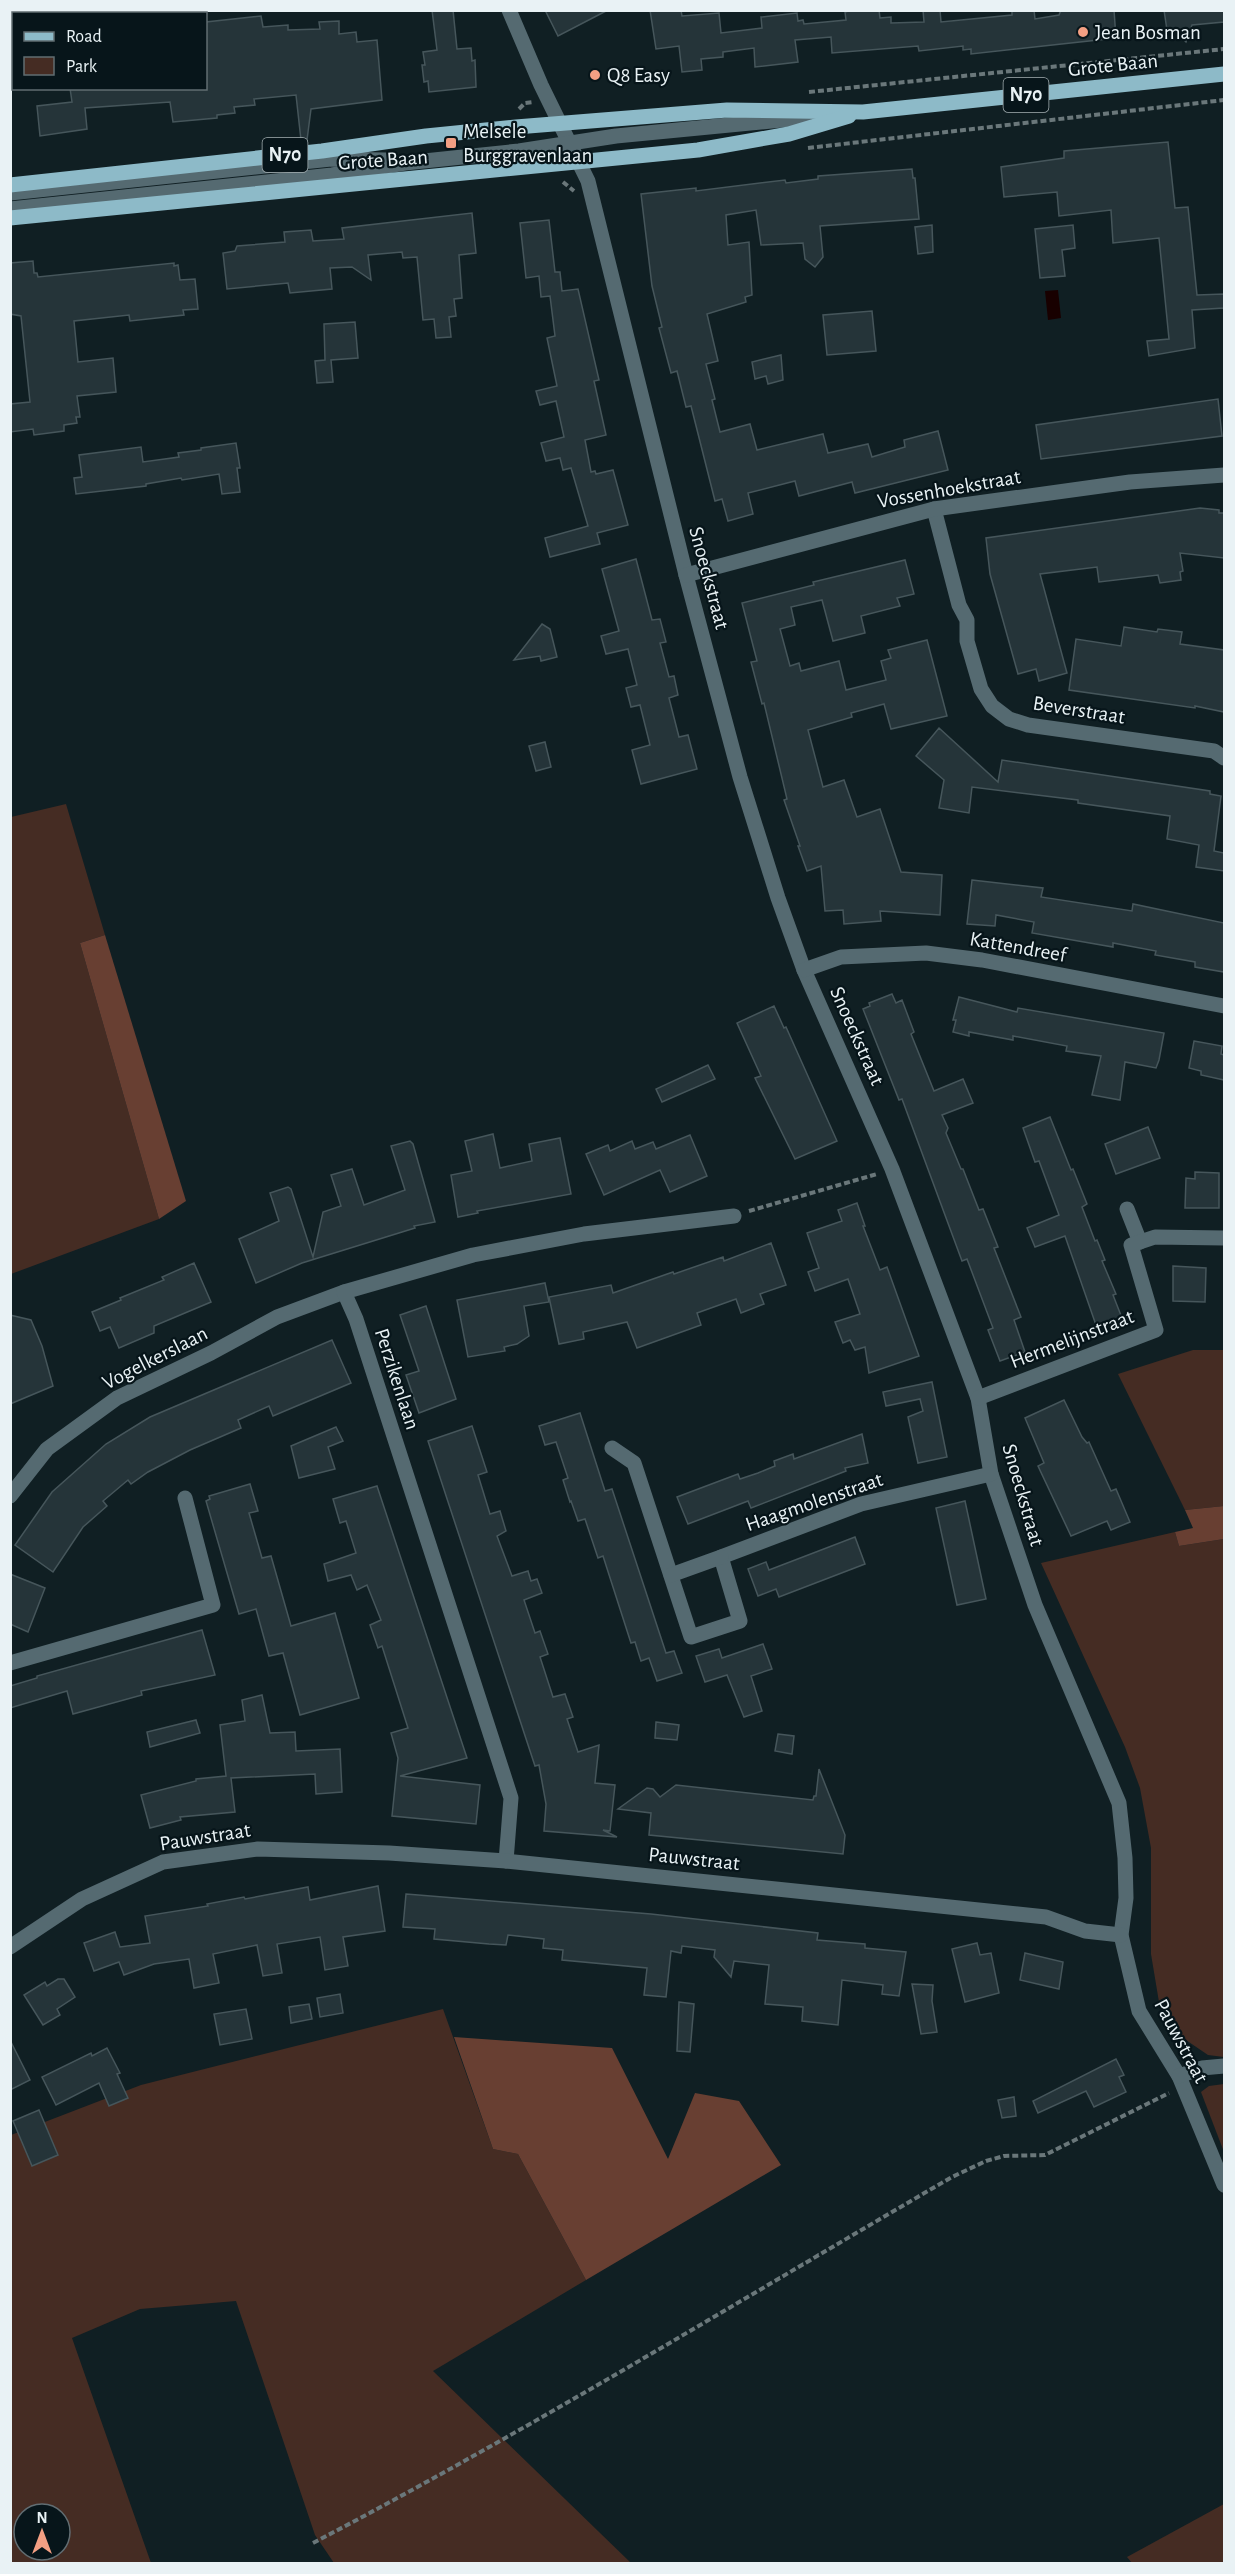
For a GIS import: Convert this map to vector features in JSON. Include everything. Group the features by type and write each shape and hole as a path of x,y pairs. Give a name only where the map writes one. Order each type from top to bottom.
{"main road":[{"name":"Grote Baan","path":"10,185 322,151 426,136 727,110 863,112 1224,74"},
{"name":"Grote Baan","path":"10,218 709,148 789,134 863,112"}],"street":[{"name":"Snoeckstraat","path":"509,10 559,124 588,181 686,575 758,837 804,970 892,1170 978,1398 991,1474 1035,1605 1119,1803 1126,1868 1126,1898 1121,1935"},
{"name":"Grote Baan","path":"10,209 332,175 431,159 519,151 568,142 682,129 863,112"},
{"name":"Grote Baan","path":"10,194 330,159 431,159"},
{"name":"Vossenhoekstraat","path":"686,575 934,509 1130,482 1224,475"},
{"name":"Beverstraat","path":"934,509 958,605 967,620 967,641 975,670 981,689 992,706 1009,719 1028,725 1214,752 1224,758"},
{"name":"Kattendreef","path":"804,970 841,957 926,953 982,960 1224,1006"},
{"name":"Hermelijnstraat","path":"978,1398 1156,1329 1131,1245 1140,1242 1127,1209"},
{"path":"344,1292 473,1255 584,1234 734,1216"},
{"path":"1140,1242 1155,1237 1224,1238"},
{"name":"Vogelkerslaan","path":"10,1496 47,1449 117,1398 211,1353 277,1317 344,1292"},
{"name":"Perzikenlaan","path":"344,1292 356,1319 511,1797 507,1861"},
{"path":"612,1448 634,1463 691,1636 740,1620 721,1557"},
{"name":"Haagmolenstraat","path":"671,1575 861,1504 991,1474"},
{"path":"10,1663 213,1605 185,1498"},
{"name":"Pauwstraat","path":"10,1947 82,1899 163,1862 258,1849 389,1853 507,1861 1046,1917 1085,1931 1121,1935 1139,2011 1181,2081 1224,2185"},
{"path":"1181,2081 1202,2068 1224,2066"}],"path":[{"path":"805,93 1224,49"},
{"path":"799,149 1224,100"},
{"path":"734,1216 892,1170"},
{"path":"314,2543 527,2425 952,2177 986,2161 1004,2156 1045,2155 1181,2081"}],"green space":[{"path":"66,804 105,935 80,943 159,1219 11,1274 11,817"},
{"path":"1193,1350 1224,1350 1224,1506 1185,1510 1118,1374"},
{"path":"1175,1532 1179,1546 1224,1539 1224,2057 1208,2055 1183,2038 1160,2008 1151,1954 1151,1848 1140,1788 1125,1747 1041,1563"},
{"path":"443,2009 493,2149 518,2154 586,2280 433,2371 631,2563 334,2563 315,2535 236,2301 140,2309 72,2338 151,2563 11,2564 11,2135 141,2085"},
{"path":"1224,2084 1224,2152 1201,2092 1209,2086"},
{"path":"1224,2504 1224,2563 1132,2563 1127,2557"}],"shaded area":[{"path":"1058,290 1061,318 1048,320 1045,291"},
{"path":"105,935 186,1201 159,1219 80,943"},
{"path":"1224,1506 1224,1539 1179,1546 1175,1532 1193,1528 1185,1510"},
{"path":"454,2037 612,2048 668,2159 695,2093 739,2101 781,2165 586,2280 518,2154 493,2149"}],"building":[{"path":"432,10 453,10 457,49 471,48 472,61 475,60 476,87 429,92 428,81 424,82 422,65 425,65 423,52 437,50"},
{"path":"545,10 608,10 558,36"},
{"path":"650,10 681,10 682,16 719,13 721,33 762,28 761,17 797,13 798,21 803,20 804,24 846,20 845,12 852,10 879,10 880,18 891,17 891,23 924,22 923,10 940,10 941,22 1012,15 1012,10 1034,10 1035,19 1059,15 1061,10 1114,10 1116,38 971,54 971,49 963,50 963,46 919,51 918,46 832,53 831,37 795,40 798,62 755,67 754,48 723,52 723,57 701,59 702,70 682,72 679,46 656,49"},
{"path":"1164,10 1224,10 1224,22 1192,25 1186,42 1173,30 1167,30"},
{"path":"261,16 263,27 288,25 288,30 320,29 319,22 339,21 339,34 356,32 357,42 377,40 382,100 311,109 307,140 301,140 296,95 254,99 255,105 234,107 235,113 217,115 217,118 173,122 170,102 85,108 87,129 40,136 37,106 72,102 70,90 207,90 207,22"},
{"path":"1168,142 1175,208 1188,207 1197,295 1224,294 1224,308 1192,310 1195,348 1149,356 1147,341 1169,339 1159,238 1113,243 1111,210 1059,216 1057,192 1004,197 1001,167 1064,158 1064,151"},
{"path":"912,169 919,219 820,226 823,257 815,267 805,259 803,243 761,245 756,210 726,215 728,245 749,242 752,295 745,297 746,302 707,314 718,361 706,364 720,432 750,424 757,450 823,434 828,453 868,444 872,457 905,447 904,440 938,431 948,470 855,493 852,482 799,496 795,481 748,493 753,514 728,521 722,499 715,501 691,406 686,407 677,371 671,373 659,328 662,327 652,286 641,194 696,188 696,191 785,180 786,183 818,179 818,176"},
{"path":"472,213 476,253 459,255 462,298 454,299 456,316 449,317 451,337 436,338 434,319 423,320 417,257 403,258 402,252 368,255 371,280 352,267 330,268 332,289 290,293 288,283 227,289 223,253 235,251 237,246 285,242 284,232 311,230 313,241 344,239 342,228"},
{"path":"549,220 555,272 560,272 562,291 578,289 599,380 594,381 606,435 585,440 591,472 595,471 596,474 613,470 628,525 597,533 600,544 550,557 545,538 588,526 571,468 563,470 560,458 546,461 541,443 564,437 556,401 540,405 536,391 557,386 547,338 555,336 550,296 541,297 539,276 526,278 520,223"},
{"path":"932,225 933,252 918,254 915,227"},
{"path":"1073,225 1075,248 1062,250 1065,276 1040,278 1035,229"},
{"path":"33,261 34,273 37,273 38,277 174,263 174,266 178,265 180,280 195,279 198,309 183,310 184,315 130,321 129,315 74,321 78,362 113,358 116,392 77,396 80,417 76,417 77,423 64,425 64,431 34,435 33,429 10,432 10,404 30,402 21,316 10,314 10,263"},
{"path":"872,311 876,351 827,355 823,315"},
{"path":"355,322 358,358 331,360 333,382 317,383 315,361 325,360 324,324"},
{"path":"781,355 783,380 768,384 766,376 755,379 752,362"},
{"path":"1218,399 1222,436 1041,459 1036,425"},
{"path":"236,443 240,468 237,468 240,492 222,494 219,474 76,494 74,478 82,477 79,455 141,447 143,462 179,457 178,453"},
{"path":"1200,508 1219,510 1219,513 1224,513 1224,558 1180,553 1183,571 1180,572 1181,580 1160,583 1158,575 1099,582 1097,567 1040,574 1067,673 1039,681 1036,669 1018,674 990,574 986,538"},
{"path":"636,559 652,620 660,619 666,642 660,643 669,677 674,676 678,695 669,698 679,737 688,735 697,769 641,784 632,750 650,745 640,705 631,707 626,688 637,685 628,649 606,654 601,636 619,631 602,569"},
{"path":"905,560 914,594 897,598 900,606 861,616 865,633 833,641 822,600 791,607 795,625 780,629 790,666 799,663 801,671 839,661 846,690 886,680 881,661 891,658 888,650 927,640 947,716 891,729 884,704 851,713 852,717 808,730 823,787 844,780 857,817 880,809 901,872 942,875 940,915 880,911 881,921 844,924 843,910 825,911 821,866 807,871 798,846 800,846 784,800 787,799 764,703 762,704 751,662 757,661 742,603 814,585 813,582"},
{"path":"542,624 550,629 557,657 541,661 540,656 514,660"},
{"path":"1124,627 1157,632 1158,629 1182,632 1180,644 1224,650 1224,712 1195,706 1195,708 1069,690 1076,639 1121,646"},
{"path":"939,728 998,782 1002,760 1210,791 1210,794 1221,796 1214,851 1224,853 1224,871 1196,867 1199,845 1167,839 1170,816 1078,803 1078,800 972,787 969,813 939,808 944,780 916,756"},
{"path":"545,742 551,767 536,771 529,746"},
{"path":"972,880 1043,888 1041,897 1132,911 1133,904 1224,923 1224,972 1195,967 1195,962 1155,955 1156,951 1113,943 1113,947 1032,933 1034,922 996,915 995,926 967,924"},
{"path":"892,994 896,1003 902,1000 914,1032 911,1034 934,1091 963,1079 973,1103 942,1115 948,1128 946,1133 961,1169 963,1169 979,1210 983,1209 998,1247 994,1248 1021,1317 1014,1320 1025,1352 1000,1361 988,1330 993,1328 967,1259 962,1261 902,1099 899,1100 863,1009 870,1006 869,1003"},
{"path":"959,997 1017,1012 1018,1008 1164,1033 1159,1060 1156,1068 1125,1062 1120,1100 1092,1095 1101,1056 1066,1051 1067,1046 1013,1036 1013,1040 969,1032 969,1036 953,1032 956,1020 953,1020"},
{"path":"774,1006 784,1028 786,1027 837,1141 795,1159 755,1078 761,1076 737,1023"},
{"path":"1194,1041 1222,1046 1224,1080 1201,1075 1201,1071 1189,1068"},
{"path":"708,1065 715,1079 662,1102 656,1089"},
{"path":"1050,1117 1087,1204 1082,1207 1105,1260 1102,1261 1116,1294 1113,1295 1122,1318 1097,1328 1065,1236 1035,1247 1027,1228 1059,1215 1039,1161 1035,1162 1023,1128"},
{"path":"1148,1127 1160,1158 1116,1174 1105,1144"},
{"path":"493,1134 500,1168 532,1161 529,1144 560,1138 571,1194 477,1211 478,1213 458,1217 451,1175 472,1171 465,1141"},
{"path":"690,1135 707,1176 670,1192 660,1170 604,1195 586,1154 608,1145 610,1151 632,1141 635,1149 653,1142 656,1149"},
{"path":"410,1141 413,1144 435,1222 414,1226 415,1228 302,1263 256,1283 239,1239 279,1221 270,1193 288,1187 291,1189 313,1257 323,1212 341,1206 331,1175 352,1169 364,1205 405,1190 391,1146"},
{"path":"1195,1172 1219,1173 1219,1208 1185,1208 1186,1178 1195,1179"},
{"path":"857,1203 880,1270 887,1267 919,1356 869,1373 865,1347 855,1350 850,1340 843,1343 835,1322 860,1314 848,1279 815,1291 808,1272 819,1268 807,1233 842,1221 838,1210"},
{"path":"771,1243 786,1285 760,1294 764,1304 741,1313 736,1299 697,1313 701,1325 637,1348 627,1322 583,1332 584,1339 559,1344 549,1297 611,1285 613,1293 723,1257 724,1261"},
{"path":"194,1263 211,1302 154,1326 154,1333 119,1348 110,1327 100,1331 92,1312 164,1280 162,1277"},
{"path":"1173,1266 1206,1268 1205,1302 1173,1301"},
{"path":"545,1283 549,1302 524,1306 529,1336 517,1344 504,1347 505,1351 468,1357 457,1300"},
{"path":"426,1306 456,1399 419,1413 406,1375 419,1371 400,1315"},
{"path":"10,1315 31,1320 42,1346 53,1386 10,1404"},
{"path":"332,1340 351,1383 273,1416 269,1406 238,1420 241,1428 190,1450 148,1472 131,1484 128,1480 103,1501 107,1506 83,1527 53,1572 15,1545 52,1492 106,1444 150,1417"},
{"path":"932,1382 947,1457 918,1463 908,1417 923,1411 920,1399 886,1406 883,1392"},
{"path":"1064,1400 1082,1437 1087,1443 1089,1442 1111,1491 1116,1489 1130,1522 1111,1530 1107,1521 1071,1536 1038,1466 1044,1463 1025,1418"},
{"path":"580,1413 605,1491 612,1489 666,1653 674,1651 682,1673 657,1681 649,1658 641,1661 635,1642 631,1643 603,1556 598,1558 585,1519 578,1521 570,1502 563,1480 568,1478 556,1442 545,1445 539,1426"},
{"path":"472,1426 487,1472 478,1475 490,1514 500,1511 506,1531 497,1536 512,1576 528,1571 531,1581 537,1579 542,1593 524,1600 535,1633 540,1631 548,1654 540,1657 553,1697 565,1694 573,1717 567,1719 578,1752 599,1745 595,1783 615,1785 610,1831 603,1830 617,1837 544,1831 546,1804 539,1765 535,1766 428,1441"},
{"path":"336,1427 343,1441 328,1447 335,1469 299,1478 291,1446"},
{"path":"862,1434 868,1463 845,1468 846,1471 751,1508 748,1501 688,1524 677,1497 738,1474 740,1479 758,1473 775,1466 774,1461 793,1454 794,1459"},
{"path":"250,1484 258,1511 249,1513 262,1558 271,1556 291,1626 335,1613 359,1698 300,1715 283,1653 269,1656 256,1609 239,1614 206,1501 210,1499 209,1496"},
{"path":"377,1486 467,1758 400,1776 480,1785 476,1824 392,1816 398,1758 391,1733 408,1728 382,1646 378,1648 370,1625 381,1620 367,1585 357,1590 351,1575 328,1581 324,1564 356,1553 346,1521 340,1523 333,1499"},
{"path":"965,1501 986,1599 957,1605 936,1508"},
{"path":"855,1537 865,1564 779,1597 776,1589 758,1596 748,1569 766,1562 769,1570"},
{"path":"10,1574 45,1588 28,1632 10,1624"},
{"path":"202,1630 215,1675 141,1691 142,1695 73,1714 67,1691 10,1708 10,1686 37,1678 37,1676"},
{"path":"763,1644 772,1669 751,1676 762,1711 744,1717 727,1675 705,1682 696,1656 719,1649 722,1658"},
{"path":"262,1695 270,1733 295,1732 296,1751 340,1749 342,1792 316,1794 315,1774 231,1778 235,1812 180,1817 181,1820 150,1828 141,1795 196,1781 196,1779 226,1776 220,1725 245,1721 242,1700"},
{"path":"196,1720 200,1733 150,1747 147,1732"},
{"path":"656,1722 679,1725 677,1740 655,1738"},
{"path":"778,1734 794,1736 792,1754 775,1751"},
{"path":"819,1769 845,1835 843,1854 649,1835 651,1813 618,1809 647,1788 653,1789 660,1797 676,1785 813,1800 816,1796"},
{"path":"378,1886 385,1931 343,1937 348,1966 325,1970 320,1937 277,1944 282,1973 263,1976 257,1945 213,1954 219,1983 194,1988 189,1959 154,1964 124,1975 119,1962 94,1971 84,1943 115,1932 120,1947 150,1943 145,1916 308,1887 310,1900"},
{"path":"406,1894 651,1914 818,1933 817,1940 865,1944 865,1948 906,1952 899,1996 882,1994 883,1985 842,1980 838,2025 802,2021 803,2007 765,2004 769,1965 734,1961 731,1977 714,1957 715,1950 682,1946 681,1953 671,1951 666,1997 644,1995 647,1968 562,1960 563,1950 543,1948 544,1939 508,1935 506,1945 489,1944 434,1939 435,1929 403,1927"},
{"path":"977,1943 980,1955 991,1953 999,1993 965,2002 952,1949"},
{"path":"1025,1953 1063,1962 1059,1989 1020,1980"},
{"path":"58,1979 64,1979 75,1997 57,2009 60,2015 43,2025 24,1995 45,1982 47,1986"},
{"path":"912,1984 933,1985 932,2001 937,2032 921,2034"},
{"path":"340,1994 343,2013 320,2017 317,1998"},
{"path":"679,2002 694,2004 690,2052 677,2051"},
{"path":"309,2004 312,2019 291,2023 289,2007"},
{"path":"246,2009 252,2039 220,2045 214,2014"},
{"path":"10,2040 30,2080 10,2090"},
{"path":"107,2048 120,2073 117,2074 128,2098 109,2106 99,2083 56,2105 42,2077 91,2053 92,2056"},
{"path":"1116,2059 1124,2075 1119,2077 1126,2092 1094,2107 1086,2091 1038,2113 1033,2101"},
{"path":"1014,2097 1016,2116 1002,2118 998,2100"},
{"path":"39,2110 58,2155 32,2166 13,2121"}],"place":[{"name":"Jean Bosman","path":"1083,32"},
{"name":"Q8 Easy","path":"595,75"},
{"name":"Melsele Burggravenlaan","path":"451,143"}]}
